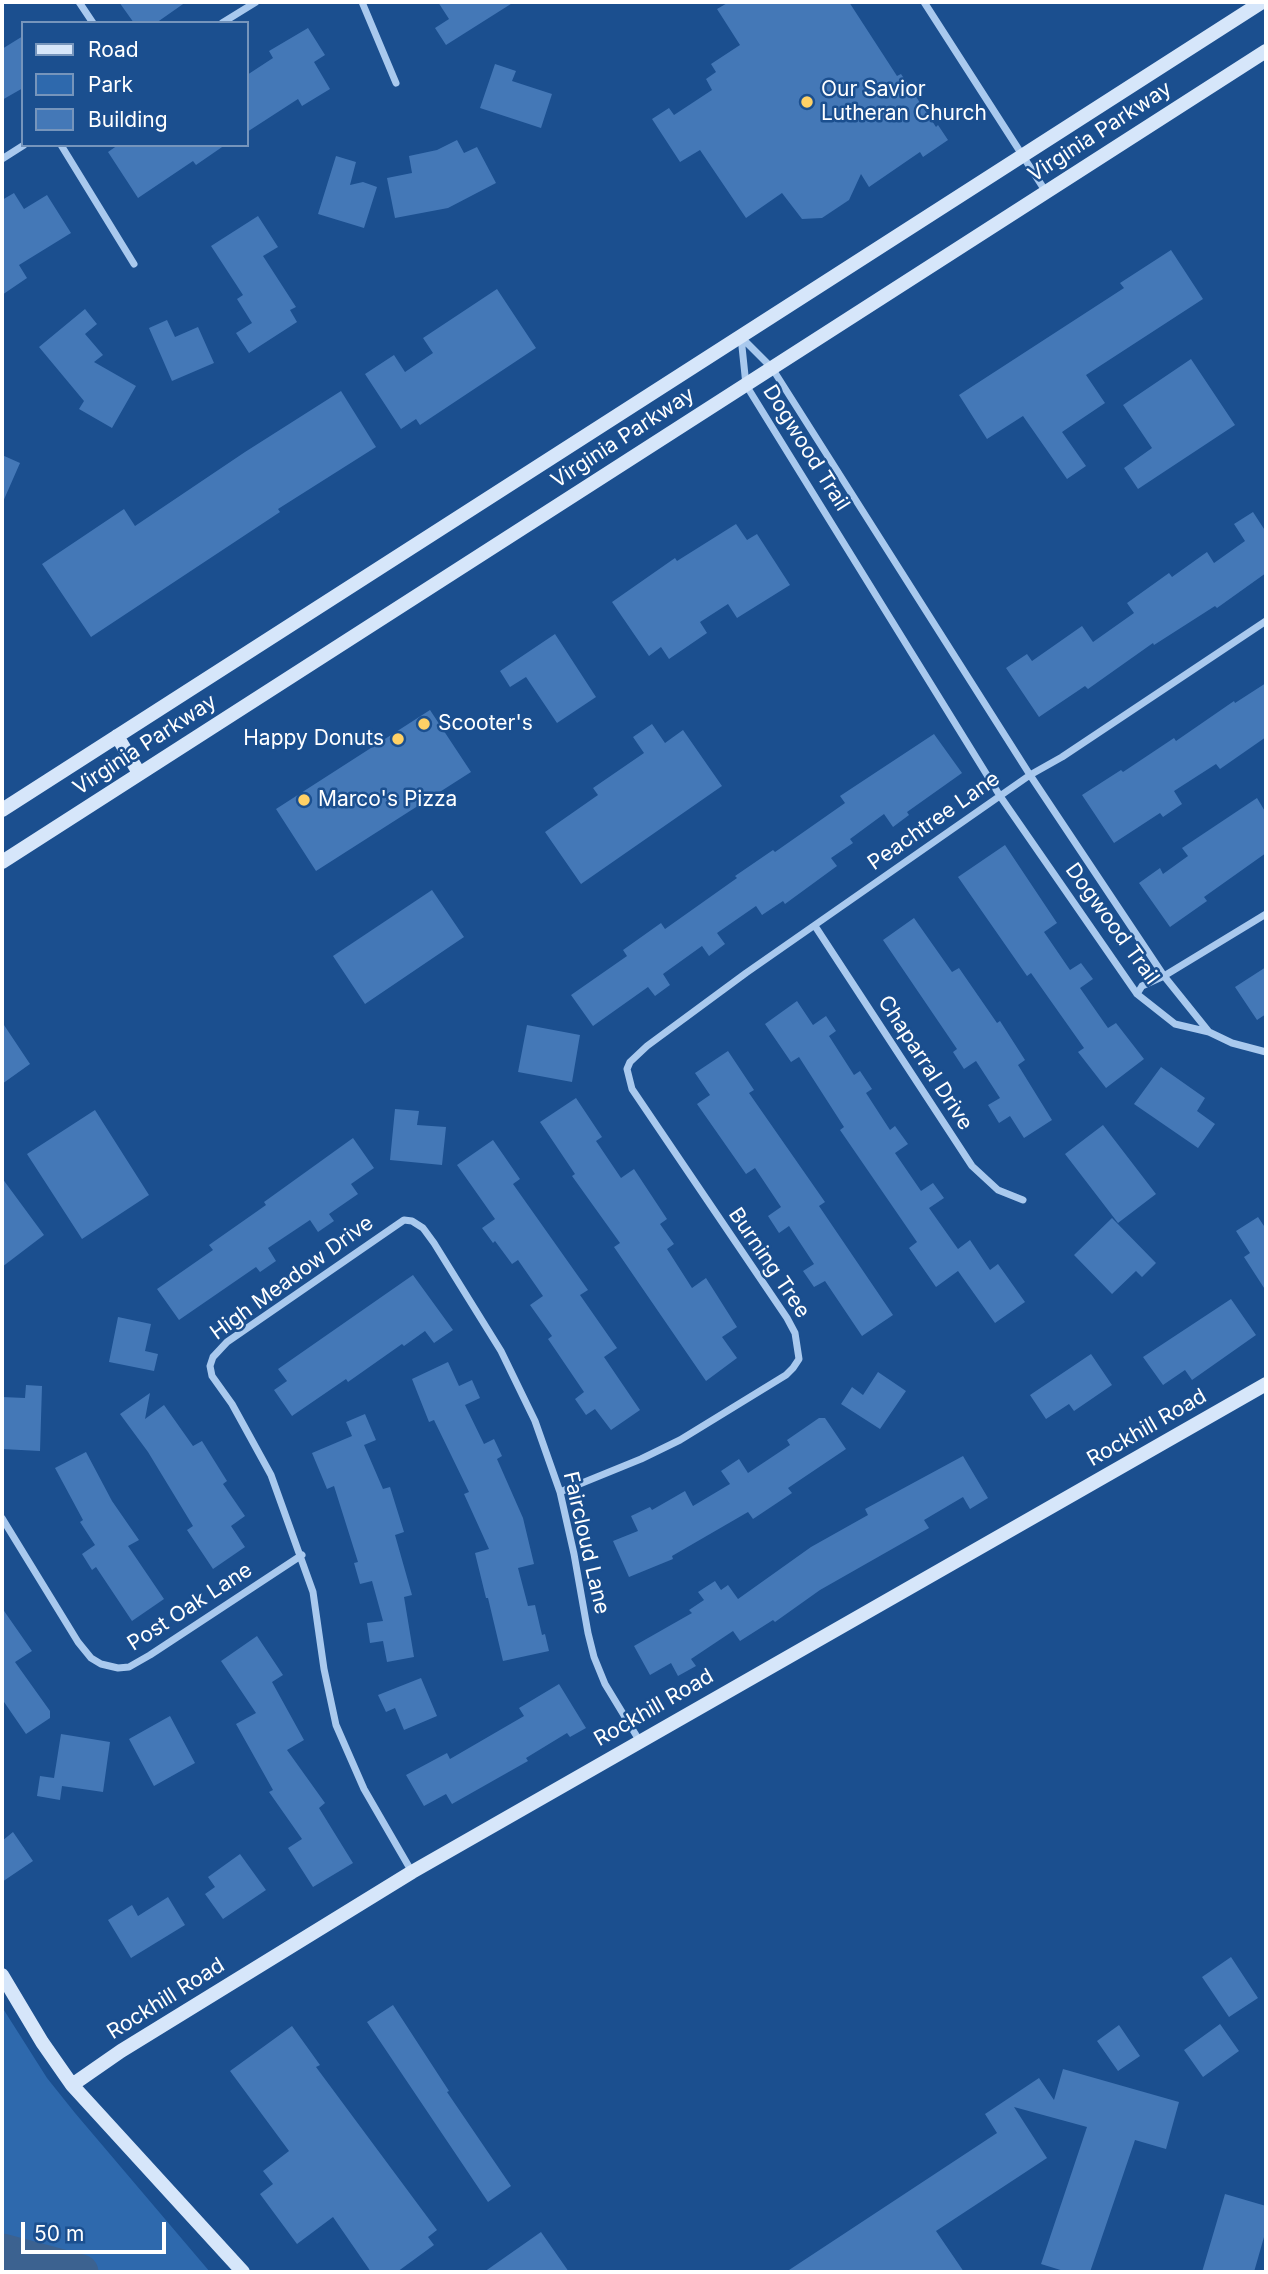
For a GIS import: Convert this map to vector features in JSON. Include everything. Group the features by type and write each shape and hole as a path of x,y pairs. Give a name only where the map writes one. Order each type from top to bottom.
{"main road":[{"name":"Virginia Parkway","path":"2,810 1262,2"},
{"name":"Virginia Parkway","path":"2,862 1266,51"},
{"path":"117,736 139,774"},
{"name":"Rockhill Road","path":"72,2085 121,2051 412,1871 1266,1384"},
{"path":"2,1975 42,2042 72,2085 243,2272"}],"street":[{"path":"79,2 92,21"},
{"path":"225,21 256,2"},
{"path":"362,2 396,83"},
{"path":"924,2 1046,192"},
{"path":"2,159 21,147"},
{"path":"62,147 134,264"},
{"name":"Dogwood Trail","path":"741,336 772,368 1030,775 1164,976 1209,1032"},
{"name":"Dogwood Trail","path":"741,336 746,385 1000,796 1137,994 1175,1024 1209,1032 1232,1044 1266,1052"},
{"name":"Peachtree Lane","path":"630,1062 647,1046 1030,775 1062,757 1266,621"},
{"path":"1137,994 1142,986 1164,976 1266,914"},
{"name":"Chaparral Drive","path":"816,926 972,1166 998,1190 1023,1200"},
{"name":"Burning Tree","path":"560,1492 641,1460 680,1440 786,1375 799,1359 795,1333 787,1318 632,1089 627,1069 630,1062"},
{"name":"Faircloud Lane","path":"404,1220 412,1221 429,1235 501,1351 535,1422 560,1492 575,1554 594,1657 606,1684 639,1740"},
{"name":"High Meadow Drive","path":"404,1220 227,1342 213,1357 210,1366 212,1376 260,1451 302,1555 318,1615 324,1669 336,1725 364,1789 412,1871"},
{"name":"Post Oak Lane","path":"2,1518 78,1642 91,1658 111,1667 129,1667 150,1655 302,1555"}],"green space":[{"path":"2,2007 47,2078 210,2272 2,2272"}],"building":[{"path":"119,2 186,2 159,21 133,21"},
{"path":"438,2 514,2 446,45 435,28 449,19"},
{"name":"Our Savior Lutheran Church","path":"729,2 849,2 897,76 901,74 936,127 938,125 948,140 923,157 920,152 869,187 861,174 849,200 822,218 802,219 782,193 746,218 700,150 680,162 652,119 669,108 674,115 712,90 706,79 716,72 711,64 740,45 717,9"},
{"path":"308,28 325,55 314,62 330,89 302,106 298,99 248,131 248,74 273,58 269,51"},
{"path":"21,37 21,89 2,100 2,49"},
{"path":"495,64 516,71 512,81 552,94 541,128 480,108"},
{"path":"457,140 464,153 477,147 496,183 448,208 395,218 387,178 412,173 409,156 437,150"},
{"path":"115,147 222,147 196,165 193,161 138,198 108,152"},
{"path":"336,156 356,162 350,185 363,182 377,187 364,228 318,214"},
{"path":"14,193 24,209 47,195 71,233 19,265 27,278 2,295 2,200"},
{"path":"258,216 278,247 263,256 296,307 290,310 297,322 249,353 236,333 252,323 237,299 243,295 211,246"},
{"path":"1171,250 1203,299 1086,375 1105,403 1062,432 1086,466 1067,479 1023,416 987,439 959,395 1124,288 1120,283"},
{"path":"497,289 536,348 420,425 416,419 401,429 365,374 394,355 405,372 433,353 423,338"},
{"path":"85,309 97,324 85,334 103,355 94,362 136,386 112,428 79,409 84,401 39,347"},
{"path":"167,320 175,337 198,327 214,363 172,381 149,328"},
{"path":"1191,359 1235,425 1138,489 1124,468 1152,448 1123,405"},
{"path":"341,391 376,447 278,509 280,512 91,637 42,564 124,509 135,526"},
{"path":"2,455 20,463 2,504"},
{"path":"1253,512 1266,532 1266,573 1217,608 1215,606 1154,645 1153,643 1088,689 1085,686 1039,717 1006,668 1027,654 1032,661 1082,626 1093,642 1134,613 1127,603 1169,573 1172,577 1207,552 1214,563 1245,541 1234,524"},
{"path":"736,524 747,540 757,534 790,585 737,618 728,604 700,622 707,633 669,659 661,647 649,656 612,602 675,558 677,561"},
{"path":"555,634 596,697 557,723 526,677 510,687 500,671"},
{"path":"1266,683 1266,737 1220,769 1216,764 1174,791 1182,804 1163,817 1160,813 1114,843 1082,795 1174,738 1176,741 1234,701 1235,703"},
{"path":"430,710 471,772 316,871 276,809"},
{"path":"652,724 665,743 683,730 722,786 581,884 545,832 598,795 593,788 644,753 633,737"},
{"path":"934,734 962,773 907,812 909,815 893,827 884,814 850,839 853,843 831,858 837,866 785,904 783,901 762,915 756,906 717,933 725,944 709,956 702,946 663,974 670,985 655,996 648,987 593,1026 571,995 627,956 623,950 661,923 665,929 737,878 735,876 773,850 775,852 845,803 840,796"},
{"path":"1257,798 1266,813 1266,853 1204,897 1207,901 1170,927 1139,883 1160,868 1163,874 1188,856 1182,848"},
{"path":"1005,845 1057,923 1044,932 1070,970 1081,963 1093,979 1080,988 1108,1028 1116,1023 1144,1059 1106,1088 1078,1052 1084,1048 1031,973 1027,976 958,877"},
{"path":"432,890 464,937 365,1004 333,956"},
{"path":"914,918 952,972 959,968 997,1023 1000,1021 1025,1060 1018,1065 1052,1120 1024,1138 1010,1116 999,1123 988,1105 1000,1098 976,1061 964,1069 953,1052 957,1049 883,940"},
{"path":"1266,967 1266,1014 1257,1020 1235,987"},
{"path":"797,1001 813,1025 826,1016 836,1031 829,1036 854,1075 860,1071 872,1089 866,1093 890,1130 895,1126 908,1144 895,1153 921,1191 933,1183 944,1198 929,1208 958,1249 970,1240 990,1270 998,1264 1025,1302 995,1323 958,1271 936,1287 909,1248 917,1242 840,1130 844,1127 799,1057 791,1062 765,1024"},
{"path":"2,1022 30,1064 2,1084"},
{"path":"527,1025 580,1035 572,1082 518,1072"},
{"path":"728,1051 754,1090 749,1093 825,1202 819,1206 893,1315 862,1336 825,1281 814,1287 803,1271 814,1264 789,1226 779,1233 768,1216 781,1207 755,1168 746,1174 697,1104 710,1095 695,1073"},
{"path":"1161,1067 1205,1098 1197,1111 1215,1124 1198,1148 1134,1104"},
{"path":"576,1098 602,1137 596,1141 621,1178 634,1169 667,1219 660,1224 674,1244 667,1249 692,1288 706,1278 737,1327 722,1337 737,1358 706,1381 614,1247 620,1243 572,1176 575,1174 540,1122"},
{"path":"395,1109 419,1111 417,1125 446,1127 442,1165 390,1160"},
{"path":"95,1110 149,1195 82,1239 27,1154"},
{"path":"1103,1125 1156,1194 1118,1223 1065,1154"},
{"path":"353,1138 374,1168 351,1184 358,1194 329,1214 334,1221 318,1232 310,1220 268,1248 276,1261 260,1272 256,1267 179,1320 157,1289 213,1250 209,1245 266,1205 264,1202"},
{"path":"493,1140 520,1179 513,1184 588,1290 580,1295 617,1348 604,1357 640,1410 611,1430 595,1409 586,1415 575,1399 584,1392 548,1339 552,1336 530,1305 543,1296 518,1260 512,1264 482,1228 495,1219 457,1165"},
{"path":"2,1178 44,1235 2,1267"},
{"path":"1258,1217 1266,1229 1266,1291 1244,1257 1250,1253 1236,1231"},
{"path":"1112,1218 1156,1263 1142,1277 1136,1271 1112,1294 1074,1255"},
{"path":"413,1275 453,1330 434,1343 425,1331 292,1416 274,1390 287,1381 278,1369"},
{"path":"1231,1299 1256,1335 1192,1380 1185,1370 1163,1385 1143,1357"},
{"path":"118,1317 151,1324 145,1351 158,1354 154,1371 109,1362"},
{"path":"1091,1354 1112,1385 1074,1411 1069,1404 1046,1419 1030,1395"},
{"path":"448,1362 459,1386 472,1380 480,1398 465,1405 484,1444 494,1439 502,1456 497,1459 523,1518 534,1564 518,1568 528,1606 535,1605 549,1651 503,1661 475,1553 489,1549 464,1494 469,1492 434,1420 429,1422 412,1379"},
{"path":"878,1372 906,1391 880,1429 841,1404 852,1387 863,1395"},
{"path":"26,1385 42,1386 40,1451 2,1449 2,1397 25,1398"},
{"path":"150,1393 145,1419 164,1405 193,1446 202,1441 227,1481 223,1484 245,1516 231,1526 245,1547 213,1569 187,1530 193,1526 148,1452 120,1414"},
{"path":"365,1414 376,1440 364,1445 383,1489 390,1487 404,1532 395,1535 412,1595 404,1597 414,1657 387,1662 383,1641 370,1643 367,1623 383,1621 372,1581 360,1584 354,1563 358,1562 334,1486 327,1489 312,1453 352,1436 346,1422"},
{"path":"819,1418 825,1418 846,1449 788,1488 792,1493 753,1519 748,1512 672,1556 673,1559 629,1577 613,1541 638,1531 631,1516 650,1507 652,1510 685,1491 693,1506 730,1484 721,1471 739,1459 748,1473 790,1445 787,1440"},
{"path":"86,1452 112,1501 139,1540 128,1546 164,1599 132,1621 96,1567 92,1570 82,1554 95,1545 80,1522 83,1520 55,1468"},
{"path":"963,1456 988,1498 970,1509 963,1497 924,1520 929,1528 820,1590 775,1622 773,1620 740,1641 733,1631 691,1659 696,1666 678,1676 671,1663 650,1675 634,1646 692,1613 689,1610 704,1600 698,1592 715,1581 721,1590 728,1585 738,1599 811,1547 868,1515 865,1509"},
{"path":"2,1608 32,1651 15,1662 50,1711 50,1718 26,1734 2,1699"},
{"path":"257,1636 283,1675 272,1682 304,1740 287,1750 325,1803 319,1808 353,1863 313,1887 288,1848 302,1839 269,1792 273,1790 236,1724 256,1713 221,1661"},
{"path":"421,1678 437,1716 404,1730 395,1708 386,1712 378,1695"},
{"path":"559,1684 586,1728 570,1737 567,1733 526,1758 528,1761 452,1804 446,1794 424,1806 406,1775 447,1753 450,1759 524,1716 519,1708"},
{"path":"170,1716 195,1763 154,1786 129,1739"},
{"path":"61,1734 110,1742 103,1792 62,1786 60,1800 37,1796 40,1776 54,1778"},
{"path":"13,1832 33,1861 2,1882 2,1841"},
{"path":"240,1854 266,1890 223,1919 205,1894 215,1887 208,1877"},
{"path":"168,1897 185,1925 131,1958 108,1920 132,1905 138,1916"},
{"path":"1231,1957 1258,1998 1229,2017 1202,1977"},
{"path":"393,2005 449,2091 447,2092 511,2186 488,2202 367,2022"},
{"path":"1220,2024 1239,2051 1203,2077 1184,2050"},
{"path":"1119,2025 1140,2056 1118,2071 1097,2041"},
{"path":"292,2026 320,2065 316,2067 437,2230 428,2237 434,2245 397,2272 371,2272 333,2217 297,2244 260,2194 273,2184 263,2171 289,2151 230,2071"},
{"path":"1063,2069 1179,2102 1166,2149 1135,2140 1090,2272 1067,2272 1041,2264 1087,2127 1014,2107 1047,2158 936,2231 964,2272 786,2272 997,2133 985,2114 1039,2078 1054,2100"},
{"path":"1225,2194 1266,2206 1266,2230 1254,2272 1202,2272"},
{"path":"541,2232 569,2272 484,2272"}],"waterway":[{"path":"2,2251 81,2272"}],"place":[{"name":"Our Savior Lutheran Church","path":"807,102"},
{"name":"Scooter's","path":"424,724"},
{"name":"Happy Donuts","path":"398,739"},
{"name":"Marco's Pizza","path":"304,800"}]}
